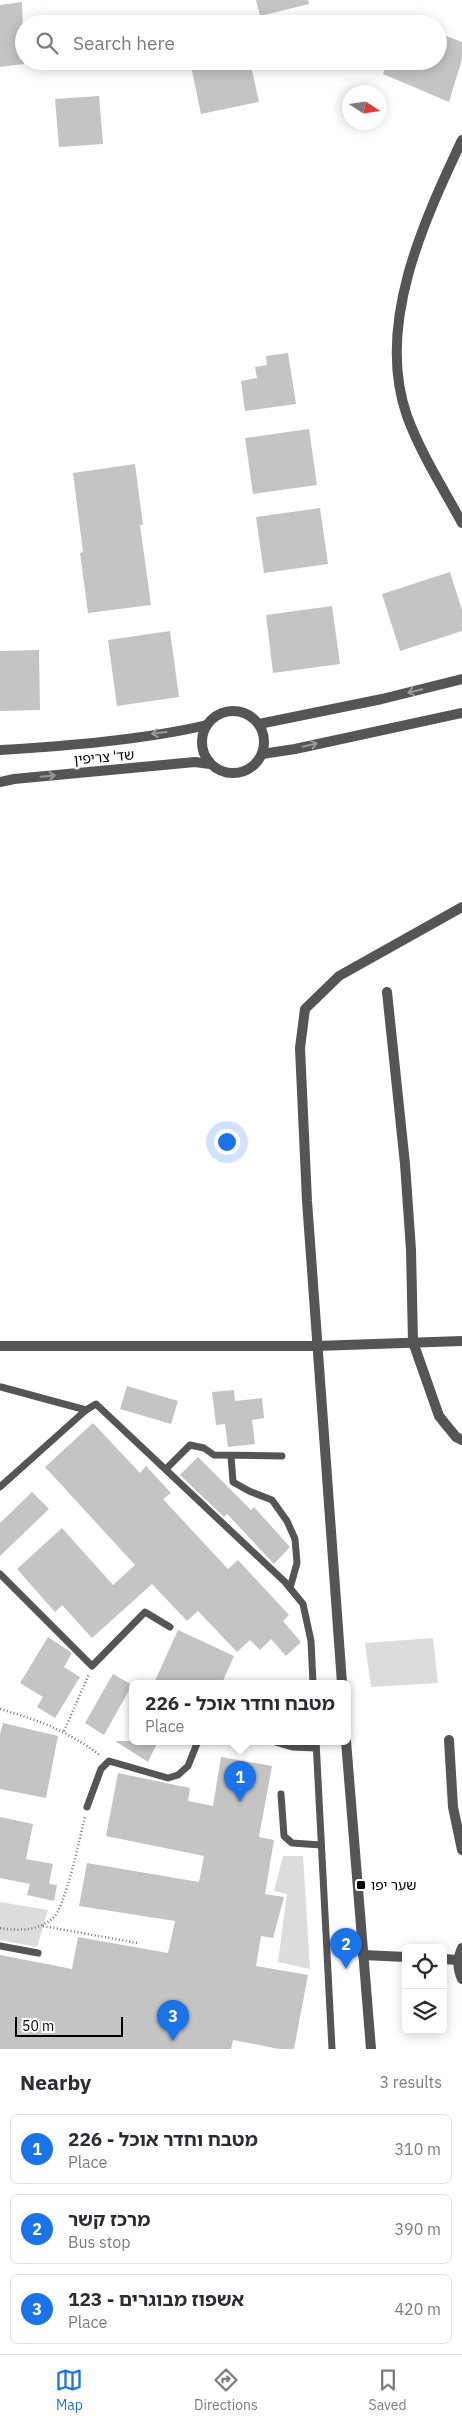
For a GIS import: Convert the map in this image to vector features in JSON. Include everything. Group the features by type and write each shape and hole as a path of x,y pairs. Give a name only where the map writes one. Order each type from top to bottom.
{"street":[{"path":"462,140 435,197 415,250 401,308 396,354 398,384 407,415 424,455 462,523"},
{"path":"259,724 382,699 462,679"},
{"path":"233,710 243,712 259,724 263,734 262,754 249,769 229,774 210,764 204,755 202,745 207,725 214,717 233,710"},
{"path":"262,754 295,749 462,713"},
{"name":"שד' צריפין","path":"0,750 59,746 185,730 207,725"},
{"name":"שד' צריפין","path":"0,782 14,779 195,762 210,764"},
{"path":"342,1680 316,1346 300,1048 306,1009 339,976 462,907"},
{"path":"387,992 406,1164 411,1250 413,1342 439,1416 456,1437 462,1440"},
{"path":"0,1346 316,1346 462,1341"},
{"path":"449,1740 453,1807 462,1850"},
{"path":"346,1745 371,2049"},
{"path":"462,1948 458,1960 458,1970 462,1979"},
{"path":"363,1956 402,1957"},
{"path":"447,1959 458,1960"}],"lane":[{"path":"1,1387 86,1410"},
{"path":"0,1487 86,1410 96,1404 290,1588 303,1604 307,1620 313,1680"},
{"path":"166,1470 190,1445 204,1448 214,1455 282,1456"},
{"path":"231,1456 233,1482 249,1492 272,1500 287,1521 295,1539 297,1563 290,1588"},
{"path":"0,1574 92,1666 144,1612 170,1627"},
{"path":"87,1807 101,1769 108,1761 168,1778 178,1775 188,1766 196,1745"},
{"path":"285,1745 292,1747 308,1745"},
{"path":"316,1745 332,2049"},
{"path":"280,1794 284,1836 292,1843 322,1845"},
{"path":"0,1946 38,1953"}],"path":[{"path":"64,1731 92,1666"},
{"path":"0,1709 64,1731 108,1761"},
{"path":"0,1928 27,1930 54,1918 62,1904 87,1807"},
{"path":"41,1925 137,1943"}],"shaded area":[{"path":"433,1638 438,1683 371,1687 365,1643"},
{"path":"283,1856 303,1856 310,1969 278,1962 287,1894 274,1891"},
{"path":"0,1902 48,1910 37,1947 0,1940"}],"building":[{"path":"256,0 308,0 309,4 260,15"},
{"path":"22,2 22,15 15,15 15,65 0,67 0,5"},
{"path":"447,36 462,42 462,59 449,102 383,74 385,70 447,70"},
{"path":"192,70 252,70 259,102 201,114"},
{"path":"99,96 103,144 59,147 55,99"},
{"path":"288,353 296,404 245,411 241,381 257,378 255,367 267,365 266,356"},
{"path":"309,429 317,485 253,494 245,438"},
{"path":"135,464 143,525 140,525 151,605 88,613 80,553 83,552 73,473"},
{"path":"320,508 328,564 264,573 256,517"},
{"path":"450,572 462,610 462,631 400,651 382,594"},
{"path":"332,606 340,664 273,673 266,615"},
{"path":"170,631 179,697 117,706 108,640"},
{"path":"39,650 40,710 0,711 0,651"},
{"path":"127,1386 178,1401 171,1424 120,1409"},
{"path":"234,1390 235,1401 262,1398 264,1418 252,1420 255,1444 228,1447 225,1424 216,1425 212,1392"},
{"path":"93,1423 140,1473 146,1466 171,1493 163,1499 228,1569 238,1560 289,1615 283,1621 301,1642 286,1656 271,1639 260,1650 250,1640 237,1652 198,1611 187,1621 152,1584 92,1638 62,1605 55,1612 17,1569 62,1528 113,1585 135,1565 45,1467"},
{"path":"198,1457 251,1510 254,1507 290,1547 274,1564 227,1514 224,1517 180,1475"},
{"path":"32,1492 49,1509 0,1556 0,1523"},
{"path":"178,1630 234,1656 223,1680 155,1680"},
{"path":"48,1637 72,1653 64,1667 80,1677 55,1718 37,1707 43,1697 20,1683"},
{"path":"113,1674 129,1683 129,1690 104,1735 85,1723"},
{"path":"3,1723 58,1736 46,1798 0,1789 0,1734"},
{"path":"115,1741 129,1741 129,1745 156,1745 148,1762"},
{"path":"221,1757 272,1766 259,1837 274,1840 265,1894 284,1897 273,1938 261,1936 256,1966 308,1975 294,2049 279,2049 233,2040 231,2049 0,2049 0,1955 72,1969 78,1937 168,1953 175,1921 79,1906 87,1863 199,1882 204,1856 106,1836 118,1773 190,1788 188,1801 213,1806"},
{"path":"0,1817 33,1824 26,1859 53,1864 49,1884 57,1885 54,1901 27,1895 30,1884 0,1878"}],"place":[{"name":"226 - מטבח וחדר אוכל","path":"240,1802"},
{"name":"שער יפו","path":"361,1885"},
{"name":"מרכז קשר","path":"346,1969"},
{"name":"123 - אשפוז מבוגרים","path":"173,2041"}]}
